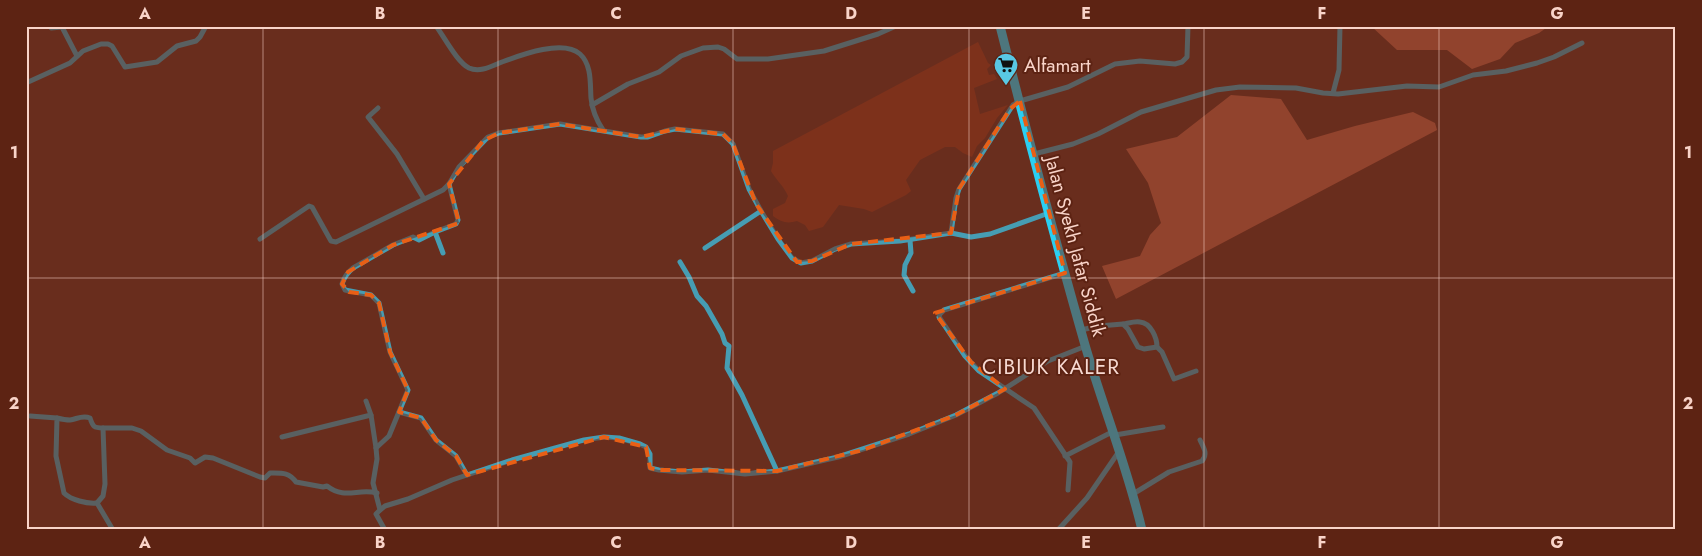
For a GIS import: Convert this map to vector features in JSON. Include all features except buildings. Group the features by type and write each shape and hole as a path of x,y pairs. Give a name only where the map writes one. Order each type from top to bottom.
{"main road":[{"name":"Jalan Syekh Jafar Siddik","path":"1000,26 1065,274 1086,346 1115,433 1142,530"}],"street":[{"path":"50,26 53,28 62,27 78,56"},
{"path":"26,83 70,63 96,45 105,43 114,48 125,67 158,62 180,45 196,41 206,26"},
{"path":"436,26 460,60 468,68 475,70 554,48 576,52 583,57 589,72 592,105 603,130"},
{"path":"592,105 628,84 659,72 681,56 703,48 718,47 724,49 737,59 768,59 824,51 878,34 896,26"},
{"path":"951,233 959,188 1010,109 1020,101 1068,87 1119,62 1140,61 1175,64 1182,62 1187,57 1188,26"},
{"path":"1333,93 1339,70 1340,26"},
{"path":"1034,154 1073,144 1098,134 1141,112 1216,90 1240,87 1296,88 1333,93 1407,86 1439,88 1473,75 1506,71 1537,63 1582,42"},
{"path":"378,108 368,115 369,118 397,154 424,199"},
{"path":"260,239 310,206 333,242 436,194 449,184 459,167 483,141 494,134 550,124 603,130 641,137 648,137 665,130 675,129 723,134 733,144 749,189 761,212 789,254 797,262 801,263 812,261 835,249 851,244 910,240 951,233 970,237 990,234 1049,212"},
{"path":"376,448 389,436 408,390 390,352 379,302 371,294 345,290 342,284 343,280 353,268 393,245 413,237 419,240 456,224 458,220 449,184"},
{"path":"705,248 761,212"},
{"path":"435,232 443,252"},
{"path":"910,240 911,253 905,265 904,274 913,291"},
{"path":"680,262 697,296 706,306 725,343 729,346 728,371 742,395 777,470"},
{"path":"1065,274 944,310 940,314 940,320 979,371 1032,406 1070,462 1068,490"},
{"path":"1081,330 1098,326 1140,322 1146,324 1153,332 1157,340 1157,347 1162,352 1174,379 1196,371"},
{"path":"1123,324 1138,347 1157,347"},
{"path":"385,530 376,514 385,506 408,499 440,484 512,460 584,440 604,437 619,438 640,444 646,447 650,454 649,466 652,469 682,472 708,470 745,474 777,470 838,457 908,434 956,415 1005,389 1048,361 1086,346"},
{"path":"366,401 371,415 376,448 373,483 380,510"},
{"path":"399,412 421,418 436,440 456,456 467,475"},
{"path":"282,437 371,415"},
{"path":"30,416 71,420 75,417 87,417 90,418 92,426 95,428 132,428 141,431 167,450 189,457 195,463 205,457 213,458 260,477 266,478 270,473 284,473 292,476 296,482 323,487 327,486 340,493 376,493"},
{"path":"57,418 56,456 64,493 67,496 90,504 97,503 104,496 103,428"},
{"path":"1065,456 1115,433 1163,427"},
{"path":"1133,494 1169,472 1202,461 1205,457 1205,451 1200,440"},
{"path":"1058,530 1086,498 1120,450"},
{"path":"97,503 113,530"}],"highlighted area":[{"path":"1020,101 1065,273 935,313 971,362 1005,389 956,415 863,450 777,471 659,470 650,468 646,447 604,437 467,475 456,456 436,440 421,418 399,412 408,390 390,352 379,303 371,295 349,292 342,284 348,272 393,245 459,223 449,184 483,141 499,133 560,124 641,137 675,129 723,134 733,144 756,204 797,262 812,261 851,244 951,233 959,189 1010,109"}],"shaded area":[{"path":"1371,26 1549,26 1539,33 1515,43 1500,59 1472,69 1447,50 1397,50"},
{"path":"978,42 988,63 991,65 987,69 989,75 994,74 997,79 974,88 980,114 1008,105 997,118 985,138 977,146 972,157 955,147 945,147 920,160 906,180 911,191 906,195 872,212 839,205 823,227 809,231 805,225 797,221 784,222 773,216 773,209 785,203 788,196 771,171 773,151"},
{"path":"1231,95 1281,99 1307,140 1413,112 1435,123 1437,130 1116,299 1102,266 1140,256 1150,235 1161,223 1148,183 1126,149 1177,137"}],"place":[{"name":"Alfamart","path":"1006,86"}],"district":[{"name":"CIBIUK KALER","path":"1051,367"}]}
